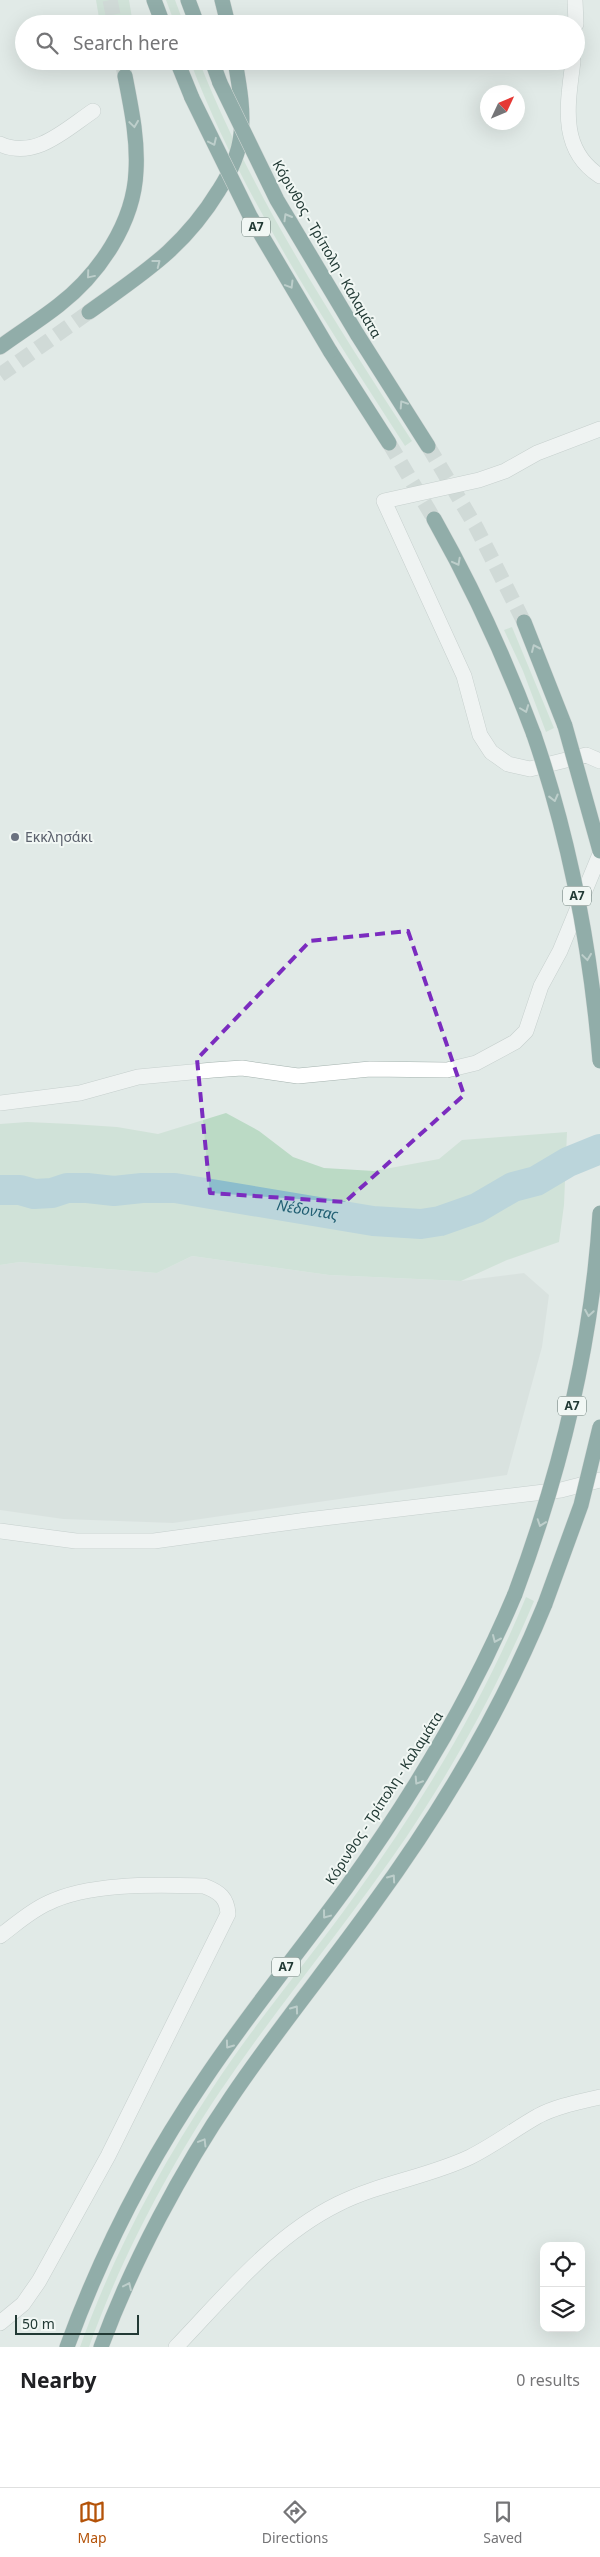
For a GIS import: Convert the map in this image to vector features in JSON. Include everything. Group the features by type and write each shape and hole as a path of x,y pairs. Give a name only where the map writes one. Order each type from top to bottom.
{"highway":[{"path":"154,0 160,15"},
{"path":"188,0 194,15"},
{"path":"222,0 226,15"},
{"name":"Α7","path":"181,70 192,98 250,216 330,351 389,443"},
{"name":"Κόρινθος - Τρίπολη - Καλαμάτα","path":"215,70 277,200 357,334 428,446"},
{"path":"89,312 173,249 203,215 225,181 236,157 242,133 236,70"},
{"path":"0,347 59,305 89,277 113,243 125,218 136,172 134,127 125,76"},
{"name":"Α7","path":"434,519 483,610 512,675 548,774 572,872 589,969 600,1061"},
{"path":"524,622 565,726 600,852"},
{"name":"Κόρινθος - Τρίπολη - Καλαμάτα","path":"67,2347 121,2225 174,2127 203,2080 346,1888 425,1770 475,1682 515,1594 549,1499 576,1385 593,1288 600,1213"},
{"name":"Α7","path":"102,2347 150,2238 203,2141 264,2051 372,1906 454,1785 509,1687 545,1604 580,1505 600,1427"}],"street":[{"path":"574,0 575,15"},
{"path":"572,70 568,107 569,133 580,157 600,176"},
{"path":"0,144 17,150 34,148 93,111"},
{"path":"600,429 537,453 505,471 479,480 384,501 464,676 480,735 491,752 508,764 530,769 586,755 600,762"},
{"path":"0,1103 80,1093 138,1077 213,1070 242,1068 298,1076 370,1068 447,1070 476,1064 515,1042 526,1031 541,986 560,951 600,852"},
{"path":"0,1531 76,1541 154,1541 307,1520 561,1490 600,1480"},
{"path":"0,1936 48,1902 81,1893 115,1888 204,1886 217,1891 227,1902 228,1914 108,2156 38,2281 23,2304 0,2323"},
{"path":"176,2347 257,2263 294,2232 323,2212 378,2188 447,2167 470,2157 497,2143 540,2115 558,2108 600,2097"}],"highlighted area":[{"path":"408,931 464,1095 345,1202 210,1193 197,1059 310,941"}],"shaded area":[{"path":"192,1256 329,1275 461,1281 524,1273 549,1295 542,1347 507,1475 173,1523 63,1519 0,1510 0,1265 20,1262 157,1273"}],"green space":[{"path":"96,0 129,0 132,15 98,15"},
{"path":"166,0 175,0 181,15 172,15"},
{"path":"194,70 203,70 220,111 269,209 324,303 412,441 405,446 316,307 260,211 211,112"},
{"path":"512,627 554,728 546,732 523,671 504,630"},
{"path":"226,1113 259,1131 293,1157 324,1168 374,1171 439,1159 462,1140 567,1132 564,1205 559,1242 507,1260 461,1281 329,1275 192,1256 157,1273 20,1262 0,1265 0,1124 27,1122 72,1124 117,1127 158,1134"},
{"path":"526,1597 534,1601 521,1632 492,1692 460,1751 407,1836 221,2090 183,2150 147,2215 115,2281 89,2347 80,2347 107,2280 138,2214 192,2119 229,2064 356,1894 405,1823 450,1751 471,1713 509,1637"}],"waterway":[{"name":"Νέδoντας","path":"0,1190 20,1190 34,1194 52,1193 67,1188 114,1191 142,1188 175,1188 373,1221 421,1224 440,1221 477,1208 513,1187 536,1181 568,1162 600,1149"}],"tunnel":[{"path":"110,0 113,15"},
{"path":"124,70 125,76"},
{"path":"0,375 89,312"},
{"path":"389,443 434,519"},
{"path":"428,446 476,527 524,622"}],"place":[{"name":"Εκκλησάκι","path":"15,837"}]}
